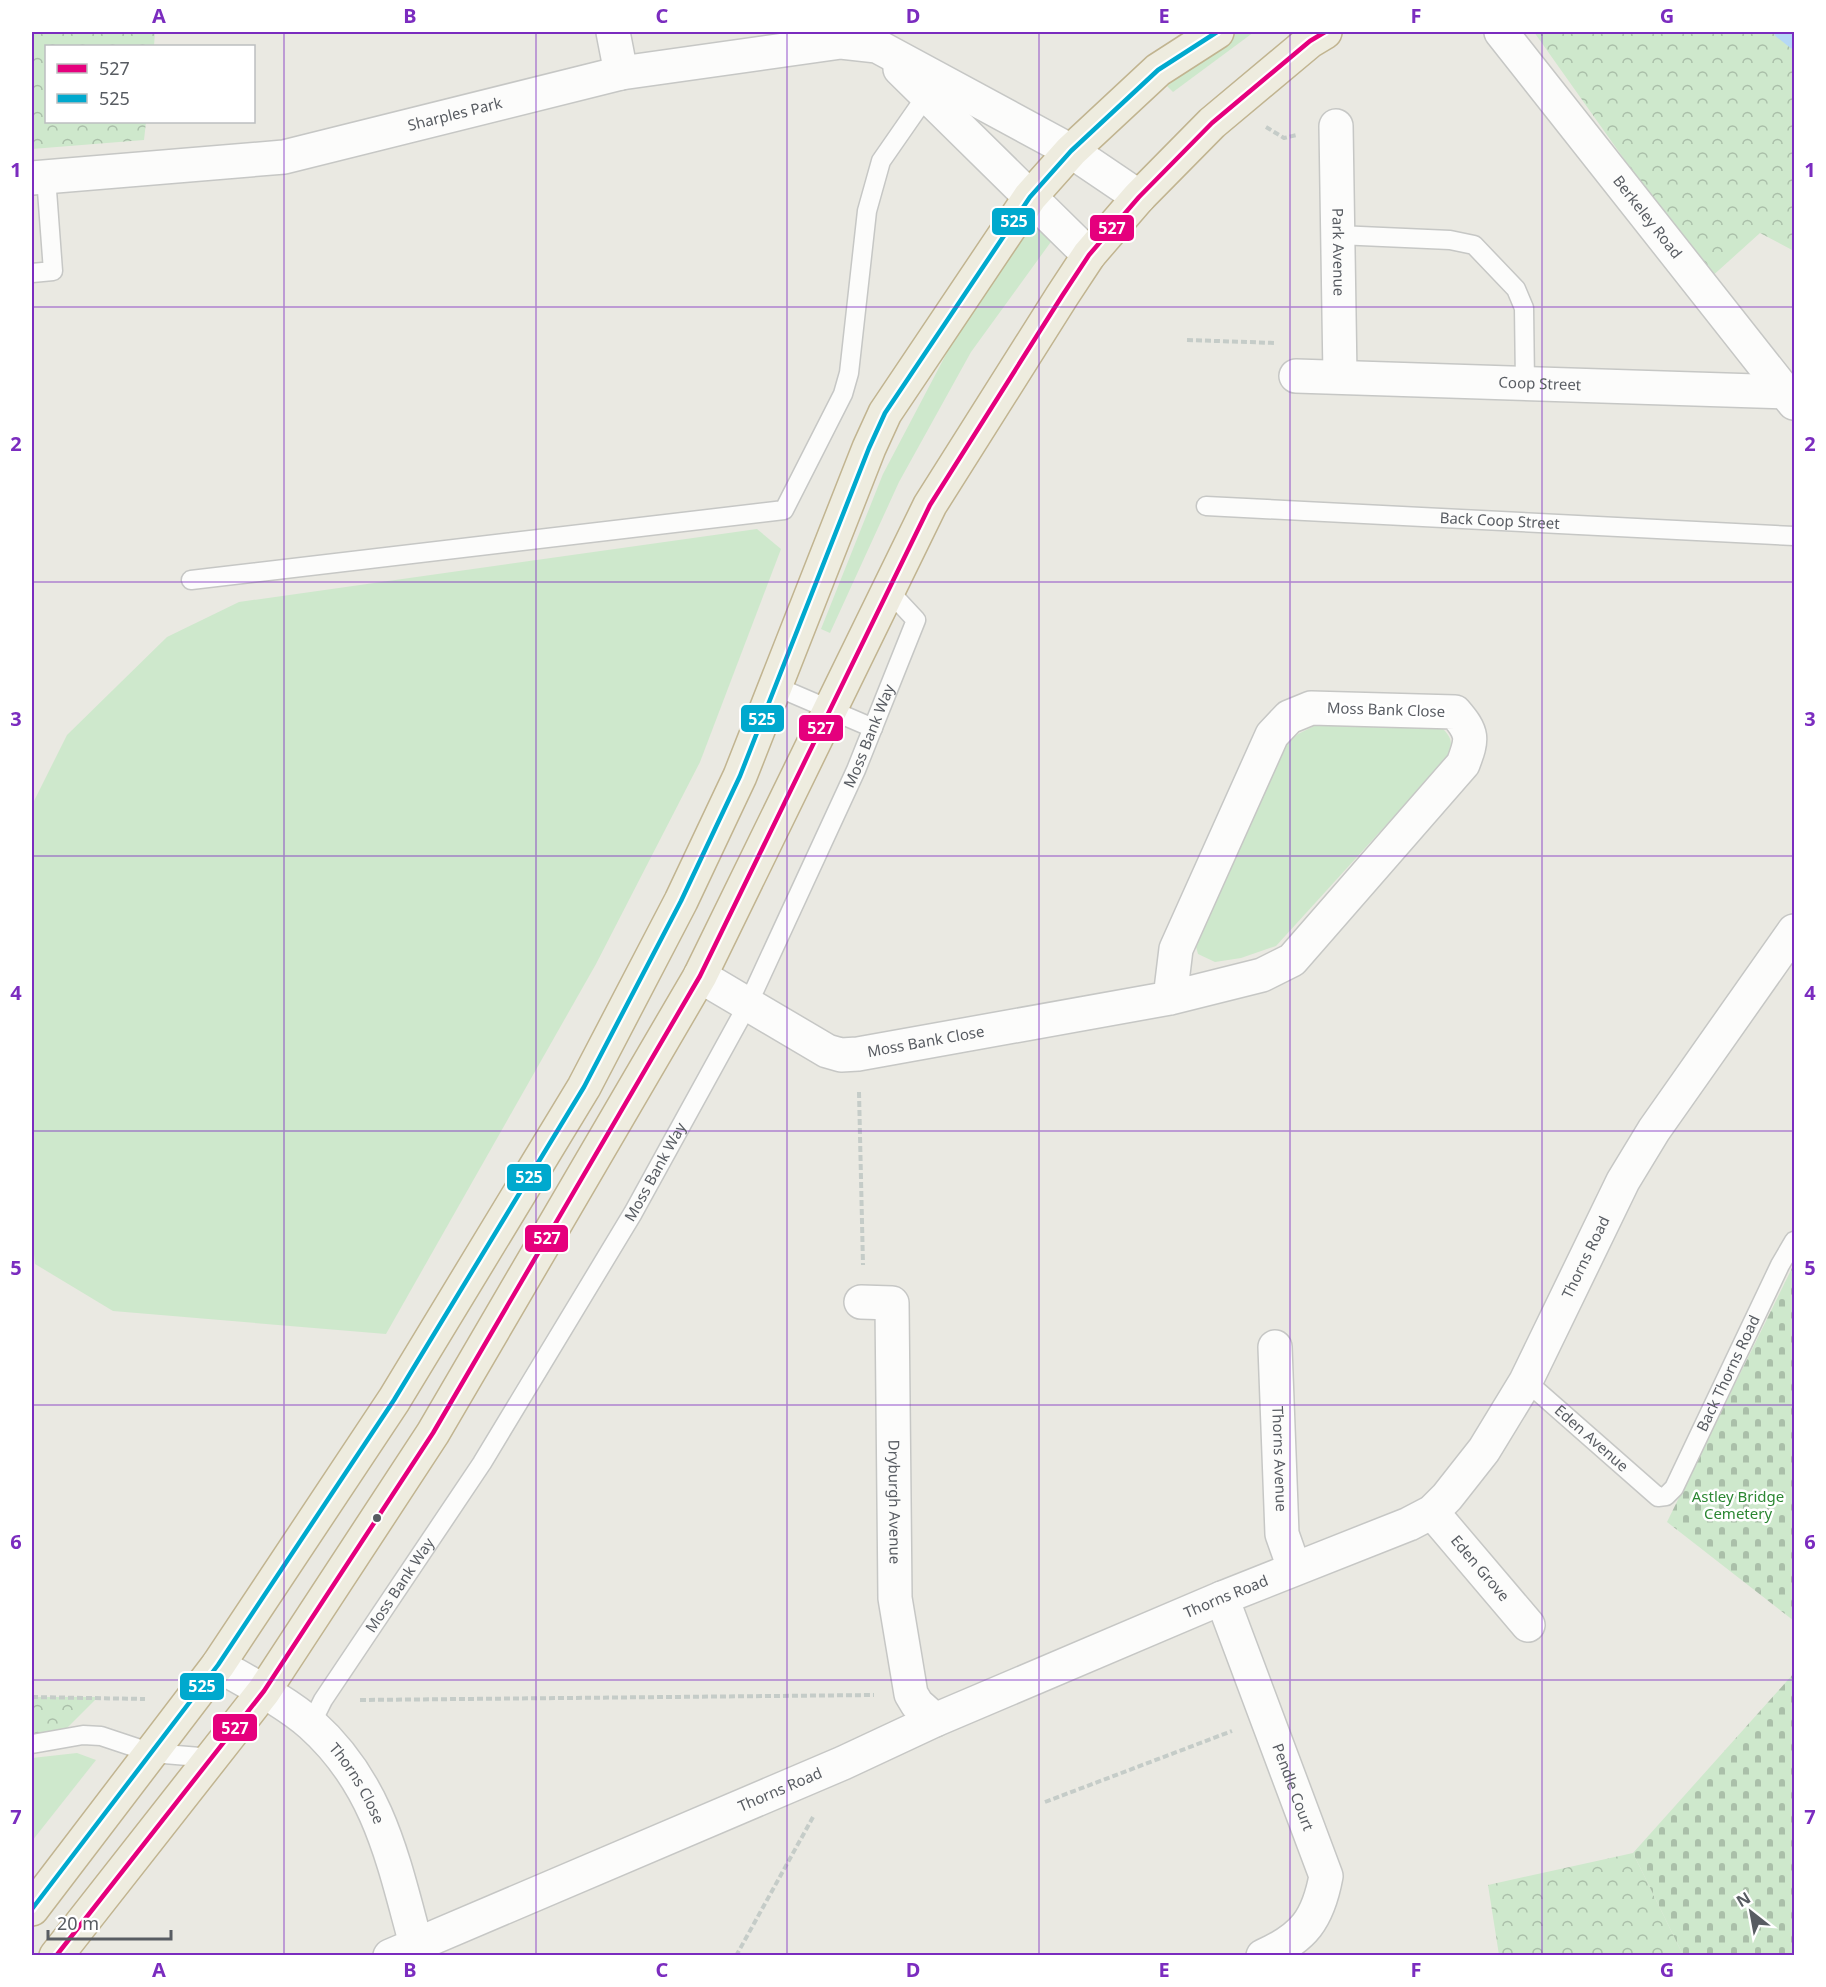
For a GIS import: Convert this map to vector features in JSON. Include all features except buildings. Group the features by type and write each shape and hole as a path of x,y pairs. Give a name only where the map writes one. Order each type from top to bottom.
{"highway":[{"path":"32,1909 218,1665 394,1400 584,1087 681,901 740,776 868,448 885,413 1030,197 1071,151 1158,70 1217,32"},
{"path":"56,1956 264,1691 433,1433 700,976 930,505 1009,377 1089,255 1139,197 1212,123 1325,32"}],"street":[{"path":"614,32 621,73"},
{"name":"Berkeley Road","path":"1501,32 1790,397"},
{"path":"876,39 932,87 1030,197 1089,255"},
{"name":"Sharples Park","path":"39,177 284,157 621,73 876,39"},
{"path":"932,87 1071,151 1139,197"},
{"name":"Park Avenue","path":"1336,126 1340,376"},
{"name":"Coop Street","path":"1296,376 1525,383 1790,397"},
{"name":"Moss Bank Close","path":"700,976 827,1051 841,1055 858,1054 1170,998 1262,975 1292,960 1463,764 1471,744 1467,727 1455,712 1311,708 1289,717 1272,735 1176,949 1170,998"},
{"name":"Thorns Road","path":"409,1952 843,1763 934,1720 1294,1568 1409,1524 1432,1512 1447,1497 1484,1450 1526,1381 1623,1182 1654,1130 1794,931"},
{"name":"Dryburgh Avenue","path":"861,1302 892,1304 895,1598 911,1694"},
{"name":"Thorns Avenue","path":"1275,1347 1282,1534 1294,1568"},
{"name":"Eden Grove","path":"1432,1512 1528,1625"},
{"name":"Pendle Court","path":"1222,1598 1326,1876 1322,1900 1311,1922 1287,1946 1263,1956"},
{"name":"Thorns Close","path":"218,1665 264,1691 317,1712 372,1804 387,1839 409,1952"},
{"path":"911,1694 917,1704 934,1720"}],"lane":[{"path":"191,580 784,510 846,384 867,211 881,161 932,87"},
{"path":"32,273 53,271 39,177"},
{"path":"1338,235 1450,240 1474,245 1516,290 1524,308 1525,383"},
{"name":"Back Coop Street","path":"1206,506 1794,536"},
{"name":"Moss Bank Way","path":"317,1712 482,1462 633,1213 748,1004 856,770 916,620 888,590"},
{"path":"775,686 873,728"},
{"name":"Back Thorns Road","path":"1658,1497 1666,1496 1674,1488 1780,1265 1794,1242"},
{"name":"Eden Avenue","path":"1526,1381 1658,1497"},
{"path":"32,1744 83,1735 101,1736 152,1753 212,1758"}],"path":[{"path":"1232,107 1284,138 1336,126"},
{"path":"1187,340 1281,343 1296,376"},
{"path":"858,1054 863,1272 861,1302"},
{"path":"317,1712 911,1694"},
{"path":"32,1697 143,1698 181,1713"},
{"path":"1045,1802 1267,1717"},
{"path":"736,1956 815,1814"}],"green space":[{"path":"32,32 155,32 154,45 45,45 45,123 146,123 144,140 32,149"},
{"path":"1238,32 1254,32 1173,92 1167,86"},
{"path":"1534,32 1794,32 1794,251 1760,233 1709,279"},
{"path":"1032,218 1053,239 971,352 899,482 830,633 821,629 883,474 952,343"},
{"path":"757,529 781,549 700,762 596,964 386,1334 113,1311 35,1264 32,1234 32,805 67,735 167,637 239,602"},
{"path":"1322,722 1443,729 1449,736 1450,749 1448,757 1276,946 1241,958 1215,962 1198,954 1193,936 1279,749 1298,734"},
{"name":"Astley Bridge Cemetery","path":"1794,1264 1794,1621 1667,1522"},
{"path":"1794,1673 1794,1955 1683,1955 1633,1853"},
{"path":"32,1697 98,1697 64,1731 32,1734"},
{"path":"77,1753 96,1760 32,1841 32,1758"},
{"path":"1633,1853 1683,1955 1499,1955 1488,1885"}],"waterway":[{"path":"1780,32 1794,43"}],"transit line":[{"name":"525","path":"32,1909 218,1665 394,1400 584,1087 681,901 740,776 869,448 885,413 1030,197 1071,151 1158,70 1217,32"},
{"name":"527","path":"56,1956 264,1691 433,1433 700,976 930,505 1089,255 1139,197 1212,123 1310,41 1325,32"}]}
